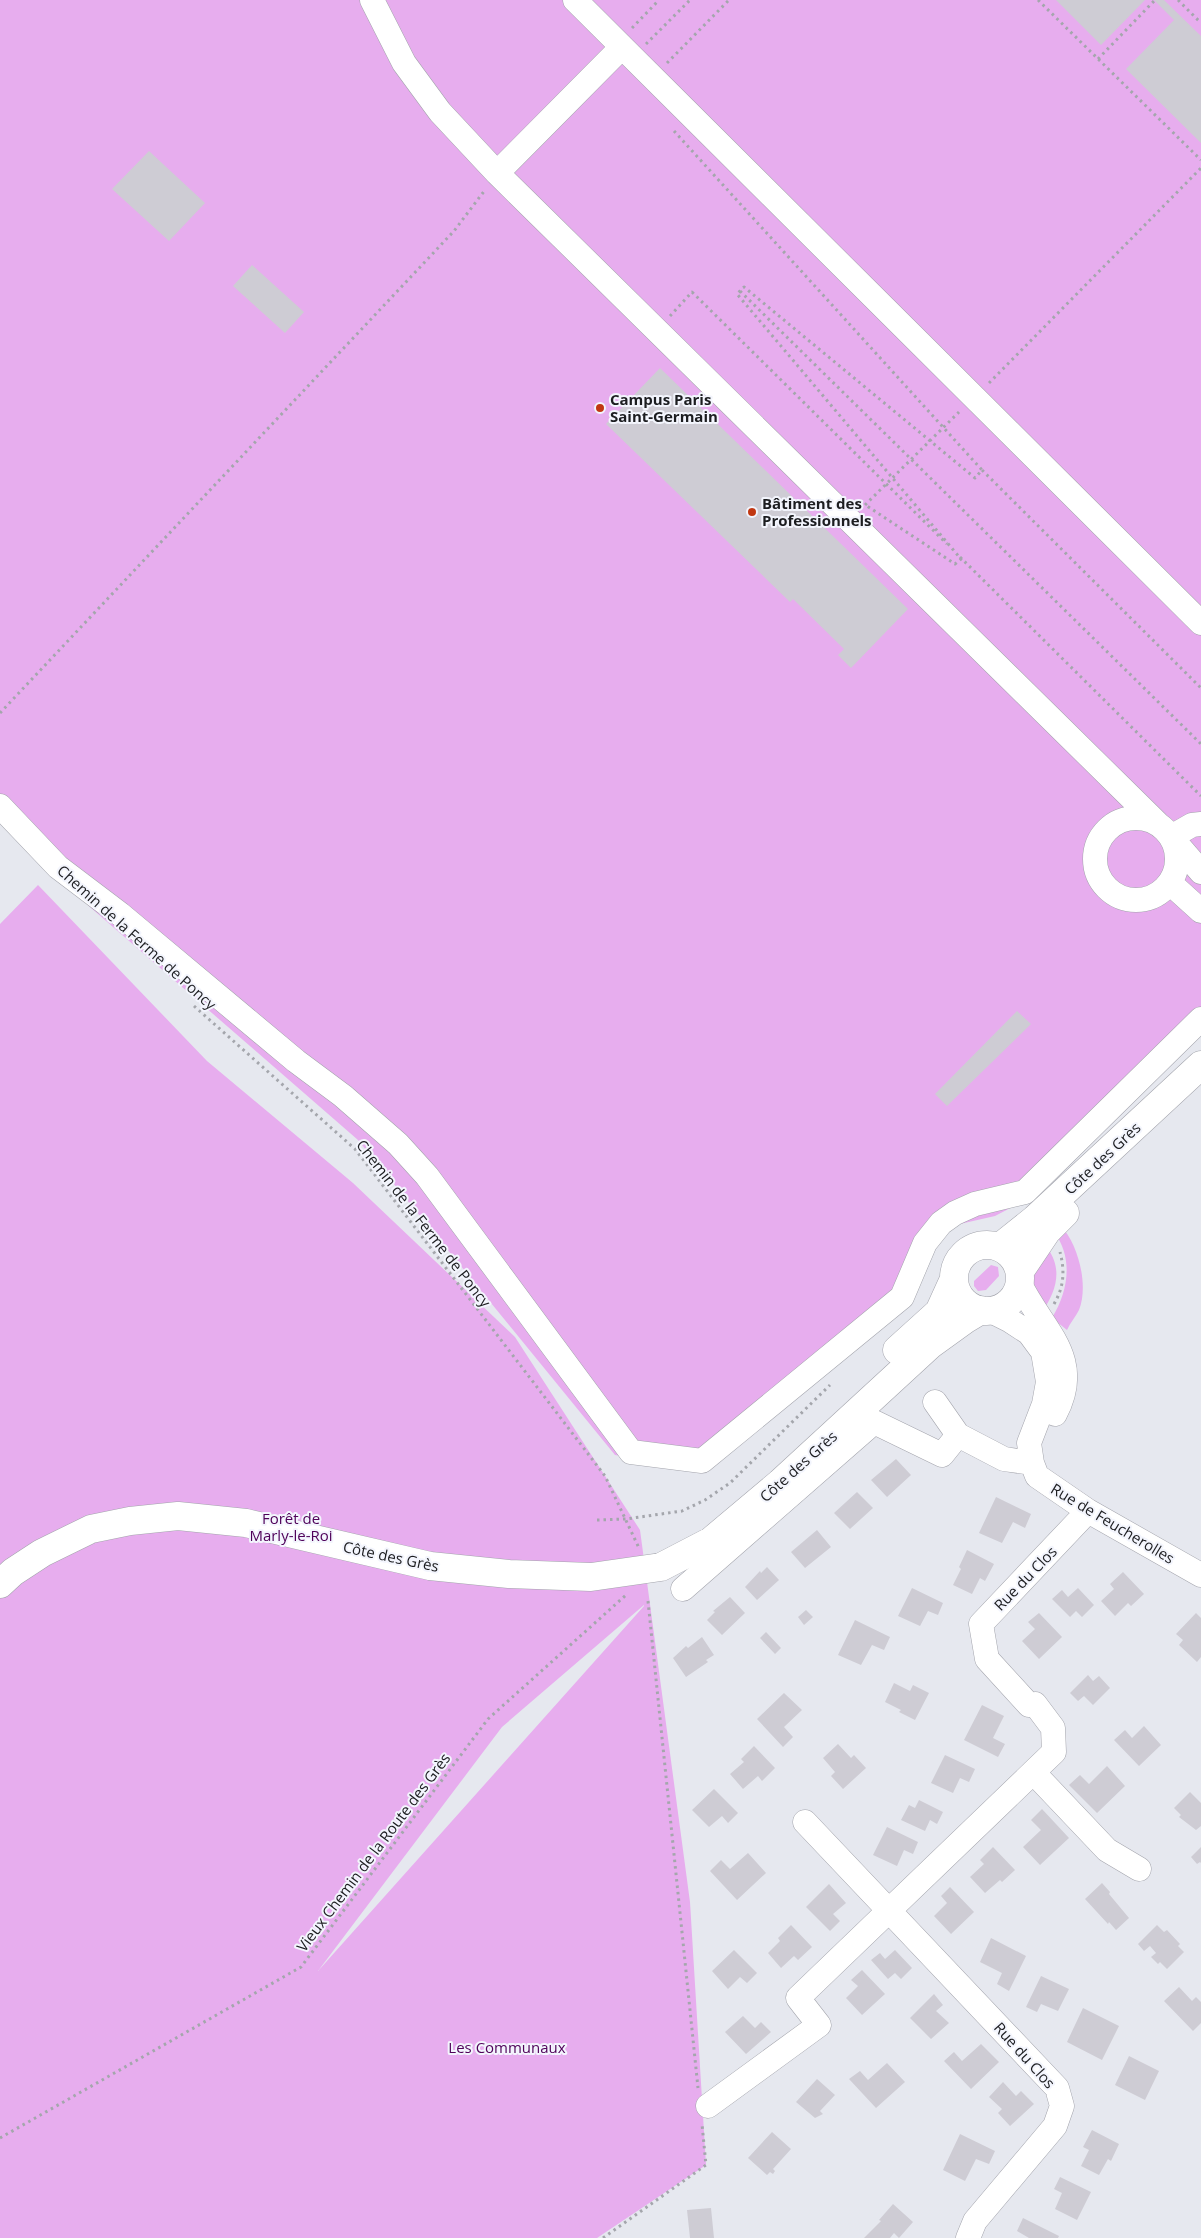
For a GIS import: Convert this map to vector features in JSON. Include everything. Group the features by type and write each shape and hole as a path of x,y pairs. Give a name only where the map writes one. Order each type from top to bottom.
{"main road":[{"name":"Côte des Grès","path":"1000,1246 1035,1219 1201,1065"},
{"name":"Côte des Grès","path":"1020,1278 1047,1231 1163,1114 1201,1072"},
{"path":"989,1244 1000,1246 1009,1252 1016,1260 1020,1278 1012,1301 1003,1308 985,1310 971,1306 962,1300 956,1290 954,1279 958,1263 968,1250 989,1244"},
{"name":"Côte des Grès","path":"592,1577 645,1560 693,1539 724,1515 785,1453 939,1312 954,1279"},
{"name":"Côte des Grès","path":"0,1584 13,1572 42,1553 91,1529 130,1521 178,1516 246,1523 430,1566 509,1574 592,1577 661,1567 711,1540 780,1483 930,1345 966,1319 985,1310"}],"street":[{"path":"372,0 404,63 440,112 497,173 657,330 858,512 1164,830 1201,872"},
{"path":"574,0 1201,623"},
{"path":"497,173 624,49"},
{"path":"0,806 58,867 120,914 296,1062 343,1096 398,1144 426,1176 631,1452 702,1462 902,1297 925,1243 941,1223 955,1213 975,1204 1025,1192 1201,1019"},
{"path":"1164,830 1176,848 1177,860 1176,872 1162,892 1151,898 1139,900 1126,899 1108,889 1096,871 1096,851 1098,842 1110,827 1121,821 1133,818 1164,830 1201,824"},
{"path":"1170,883 1201,911"},
{"path":"1020,1278 1041,1320 1052,1333 1063,1356 1066,1380 1060,1406 1032,1461"},
{"path":"985,1310 1010,1320 1029,1333 1043,1352 1048,1382 1044,1404 1029,1443 1032,1461"},
{"path":"935,1402 958,1435 1004,1458 1032,1461"},
{"path":"683,1589 874,1422 942,1455 958,1435"},
{"name":"Rue de Feucherolles","path":"1032,1461 1037,1476 1088,1511 1201,1575"},
{"name":"Rue du Clos","path":"703,2105 819,2025 798,1998 891,1911 1054,1752 1053,1728 1035,1704 1029,1705 986,1658 981,1624 1088,1511"},
{"path":"1033,1772 1107,1850 1139,1869"},
{"name":"Rue du Clos","path":"804,1822 891,1911 1057,2088 1062,2106 1055,2126 975,2220 968,2238"}],"path":[{"path":"624,49 659,0"},
{"path":"624,49 690,0"},
{"path":"652,77 729,0"},
{"path":"1038,0 1201,160"},
{"path":"1098,59 1155,0"},
{"path":"1178,0 1201,23"},
{"path":"673,129 982,470 1201,688"},
{"path":"961,559 955,564 858,512 974,398 1201,168"},
{"path":"0,713 454,231 497,173"},
{"path":"961,559 737,294 744,287 975,478 982,470"},
{"path":"740,291 1201,744"},
{"path":"657,330 692,292 1201,796"},
{"name":"Chemin de la Ferme de Poncy","path":"191,1002 354,1149 605,1476 645,1560"},
{"path":"1051,1308 1060,1293 1064,1281 1064,1267 1057,1245"},
{"name":"Vieux Chemin de la Route des Grès","path":"0,2138 301,1967 488,1719 628,1593"},
{"path":"603,2238 706,2165 703,2105 648,1601"}],"green space":[{"name":"Campus Paris Saint-Germain","path":"0,0 1201,0 1201,1031 1018,1204 995,1216 951,1226 925,1261 691,1468 615,1455 358,1140 90,907 0,815"},
{"name":"Forêt de Marly-le-Roi","path":"38,885 207,1061 353,1183 515,1337 640,1530 690,1902 706,2165 597,2238 0,2238 0,924","holes":["644,1606 318,1971 502,1727"]},
{"path":"1061,1226 1077,1254 1083,1289 1079,1310 1067,1330 1052,1318 1058,1308 1065,1286 1066,1264 1064,1253 1054,1232"},
{"path":"1048,1249 1055,1265 1056,1281 1051,1297 1042,1312 1029,1280"},
{"path":"991,1265 998,1267 999,1276 986,1290 978,1291 974,1286 974,1281"}],"building":[{"path":"1056,0 1145,0 1101,45"},
{"path":"1154,0 1164,0 1201,36 1201,143 1126,69 1174,20"},
{"path":"149,151 205,203 169,241 112,189"},
{"path":"252,265 304,312 285,333 233,286"},
{"name":"Bâtiment des Professionnels","path":"660,368 908,609 851,668 838,655 844,649 793,599 790,602 606,424"},
{"path":"1017,1011 1031,1024 947,1106 935,1094"},
{"path":"896,1459 911,1475 887,1497 871,1480"},
{"path":"857,1492 873,1508 850,1529 834,1513"},
{"path":"996,1497 1031,1514 1025,1528 1013,1522 1002,1543 979,1533"},
{"path":"817,1530 831,1547 805,1568 791,1552"},
{"path":"967,1550 994,1564 985,1581 980,1578 972,1594 953,1585"},
{"path":"767,1567 779,1580 757,1600 745,1587 760,1571 761,1573"},
{"path":"1123,1572 1144,1594 1131,1606 1128,1603 1115,1616 1101,1601 1114,1589 1110,1584"},
{"path":"912,1588 943,1603 938,1615 928,1611 920,1626 898,1616"},
{"path":"1078,1588 1094,1605 1082,1617 1076,1611 1070,1617 1052,1599 1062,1590 1068,1597"},
{"path":"730,1597 745,1613 722,1635 707,1620 715,1612 713,1611"},
{"path":"806,1610 813,1617 804,1625 798,1617"},
{"path":"1039,1613 1062,1637 1039,1659 1022,1641 1035,1629 1028,1622"},
{"path":"1196,1613 1201,1618 1201,1657 1197,1662 1179,1645 1183,1640 1176,1634"},
{"path":"855,1620 890,1637 884,1650 872,1645 861,1665 838,1655"},
{"path":"766,1632 781,1648 775,1654 760,1638"},
{"path":"702,1637 714,1655 706,1660 708,1662 686,1677 673,1658 686,1646 688,1648"},
{"path":"1088,1675 1093,1681 1099,1676 1110,1688 1093,1705 1084,1696 1078,1701 1070,1693"},
{"path":"894,1683 910,1691 913,1685 929,1693 915,1720 885,1702"},
{"path":"784,1693 802,1710 784,1727 793,1737 783,1747 757,1719"},
{"path":"982,1705 1004,1716 993,1738 1005,1744 998,1757 964,1740"},
{"path":"1144,1726 1161,1745 1139,1766 1114,1740 1125,1730 1132,1738"},
{"path":"838,1744 851,1758 854,1755 866,1768 843,1789 831,1776 835,1772 823,1758"},
{"path":"754,1746 775,1768 762,1781 758,1776 743,1789 730,1774 744,1762 741,1759"},
{"path":"945,1755 975,1769 969,1782 960,1778 953,1793 931,1783"},
{"path":"1107,1766 1125,1786 1097,1813 1069,1785 1080,1775 1089,1784"},
{"path":"714,1789 738,1813 728,1823 722,1816 709,1827 692,1810"},
{"path":"1190,1792 1201,1803 1201,1826 1196,1830 1179,1817 1181,1815 1174,1808"},
{"path":"919,1800 943,1812 937,1824 930,1820 925,1831 901,1820 909,1805 915,1808"},
{"path":"1042,1809 1069,1838 1040,1865 1023,1847 1041,1830 1031,1820"},
{"path":"887,1827 918,1842 913,1854 904,1850 897,1866 873,1855"},
{"path":"993,1847 1015,1870 1002,1882 1000,1880 985,1893 970,1877 984,1864 980,1860"},
{"path":"1201,1847 1201,1863 1197,1864 1191,1857"},
{"path":"748,1853 766,1873 737,1900 710,1871 721,1860 730,1869"},
{"path":"1102,1883 1129,1918 1116,1930 1085,1899"},
{"path":"829,1884 846,1903 833,1914 840,1921 830,1931 806,1907"},
{"path":"950,1887 974,1912 951,1934 934,1916 947,1903 941,1896"},
{"path":"791,1925 812,1947 798,1960 794,1956 781,1968 768,1953 780,1941 778,1938"},
{"path":"1157,1925 1164,1932 1167,1930 1180,1944 1178,1946 1184,1952 1167,1969 1151,1957 1156,1953 1150,1946 1144,1951 1138,1944"},
{"path":"991,1938 1026,1956 1009,1991 997,1984 1002,1973 980,1962"},
{"path":"734,1950 757,1973 747,1983 740,1977 728,1989 712,1971"},
{"path":"895,1950 912,1968 901,1979 895,1973 888,1979 871,1960 880,1953 885,1959"},
{"path":"862,1970 885,1994 862,2015 846,1998 858,1986 851,1980"},
{"path":"1041,1976 1069,1989 1058,2011 1041,2004 1037,2012 1026,2007"},
{"path":"1179,1987 1192,2001 1196,1997 1201,2002 1201,2023 1193,2031 1164,2001"},
{"path":"934,1994 943,2005 936,2011 949,2023 931,2039 910,2018"},
{"path":"1083,2008 1119,2026 1102,2060 1067,2042"},
{"path":"743,2016 755,2028 761,2022 771,2032 746,2054 725,2032"},
{"path":"981,2044 999,2062 971,2089 944,2061 954,2052 962,2061"},
{"path":"1129,2056 1159,2071 1145,2100 1115,2085"},
{"path":"887,2063 905,2082 876,2108 849,2079 860,2071 868,2080"},
{"path":"817,2079 835,2095 820,2111 823,2114 815,2118 796,2102"},
{"path":"1003,2082 1016,2096 1021,2091 1034,2104 1010,2126 998,2113 1002,2109 989,2097"},
{"path":"1092,2130 1119,2144 1111,2161 1108,2159 1099,2175 1081,2166 1089,2150 1083,2147"},
{"path":"772,2132 791,2149 773,2169 775,2171 773,2174 770,2172 767,2175 748,2158"},
{"path":"960,2134 995,2151 989,2164 976,2159 965,2181 943,2170"},
{"path":"1060,2177 1091,2192 1077,2220 1055,2209 1062,2193 1054,2189"},
{"path":"893,2204 913,2222 899,2238 894,2233 890,2238 864,2238 881,2221 879,2220"},
{"path":"711,2208 714,2238 690,2238 687,2210"},
{"path":"1023,2218 1059,2236 1058,2238 1029,2238 1017,2231"}],"place":[{"name":"Campus Paris Saint-Germain","path":"600,408"},
{"name":"Bâtiment des Professionnels","path":"752,512"}],"park label":[{"name":"Les Communaux","path":"507,2047"}]}
